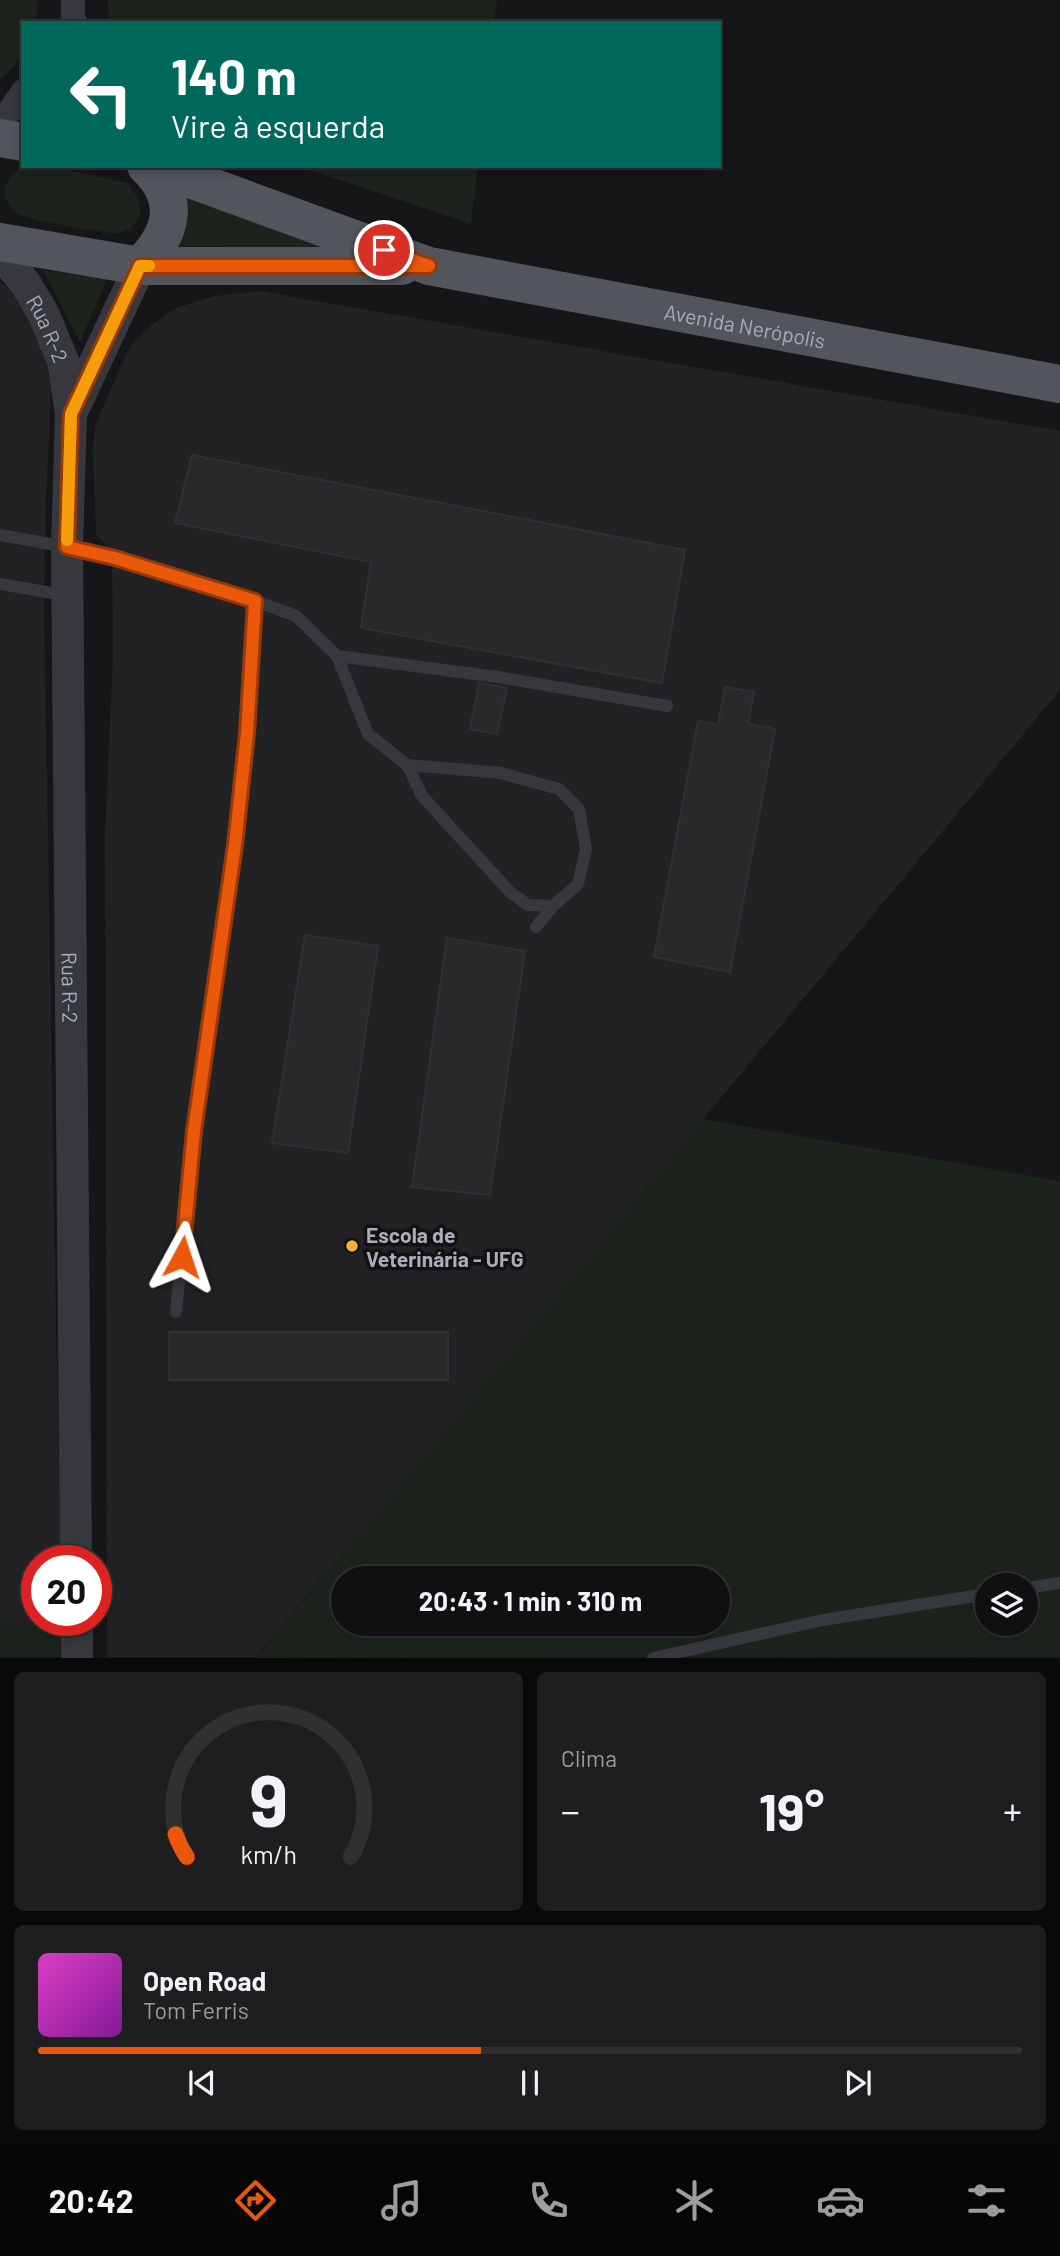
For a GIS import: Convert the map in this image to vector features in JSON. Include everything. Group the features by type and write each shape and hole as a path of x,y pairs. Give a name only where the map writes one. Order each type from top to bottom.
{"main road":[{"path":"0,138 21,142"},
{"path":"140,266 155,251 165,233 170,211 165,190 148,168"},
{"name":"Avenida Nerópolis","path":"160,168 429,266 1060,384"},
{"name":"Avenida Nerópolis","path":"0,242 140,266 429,266"}],"street":[{"path":"0,125 21,94"},
{"name":"Rua R-2","path":"0,253 26,283 43,313 62,360 71,414 67,547 76,1545"},
{"name":"Rua R-2","path":"71,414 140,266"},
{"path":"77,1636 77,1657"}],"lane":[{"path":"0,535 115,558 296,616 337,656 368,734 407,765 422,796 511,893 528,905 553,906"},
{"path":"0,584 69,596"},
{"path":"176,1312 194,1131 239,807 247,733 255,601"},
{"path":"337,656 498,677 667,706"},
{"path":"407,765 501,772 559,789 579,809 586,849 578,884 553,906 536,927"},
{"path":"1038,1586 1060,1583"},
{"path":"653,1657 824,1620 975,1596"}],"shaded area":[{"path":"0,0 38,0 36,21 21,21 21,54 14,66 0,79"},
{"path":"108,0 497,0 494,21 109,21"},
{"path":"60,168 127,183 138,198 141,216 130,229 116,234 23,216 10,207 5,189 12,174 18,170"},
{"path":"304,168 478,168 471,224"},
{"path":"181,193 345,249 176,246"},
{"path":"43,270 107,279 80,342"},
{"path":"0,283 7,286 42,339 51,390 44,603 60,1545 21,1545 21,1626 0,1624"},
{"name":"Escola de Veterinária - UFG","path":"260,291 1060,431 1060,690 256,1657 107,1657 107,1636 112,1636 112,1545 107,1545 105,834 113,657 112,552 96,534 93,449 95,425 129,348 153,324 176,308 214,296"},
{"path":"701,1119 1060,1181 1060,1657 256,1658 331,1567 331,1636 730,1636 730,1566 332,1566"},
{"path":"0,1624 21,1626 21,1636 61,1636 60,1657 0,1657"}],"building":[{"path":"192,455 685,550 662,683 361,628 371,562 175,523"},
{"path":"479,683 507,688 497,734 470,729"},
{"path":"725,687 754,692 748,724 775,729 730,972 654,957 698,721 718,725"},
{"path":"305,935 378,946 348,1153 272,1143"},
{"path":"447,938 525,951 490,1195 412,1187"},
{"path":"169,1332 448,1332 448,1380 169,1380"}],"slow traffic":[{"path":"67,540 71,414 140,266 149,266"}],"place":[{"name":"Escola de Veterinária - UFG","path":"352,1246"}],"route":[{"path":"182,1257 194,1131 235,845 247,733 255,601 115,558 67,547 71,414 140,266 429,266 384,250"}]}
